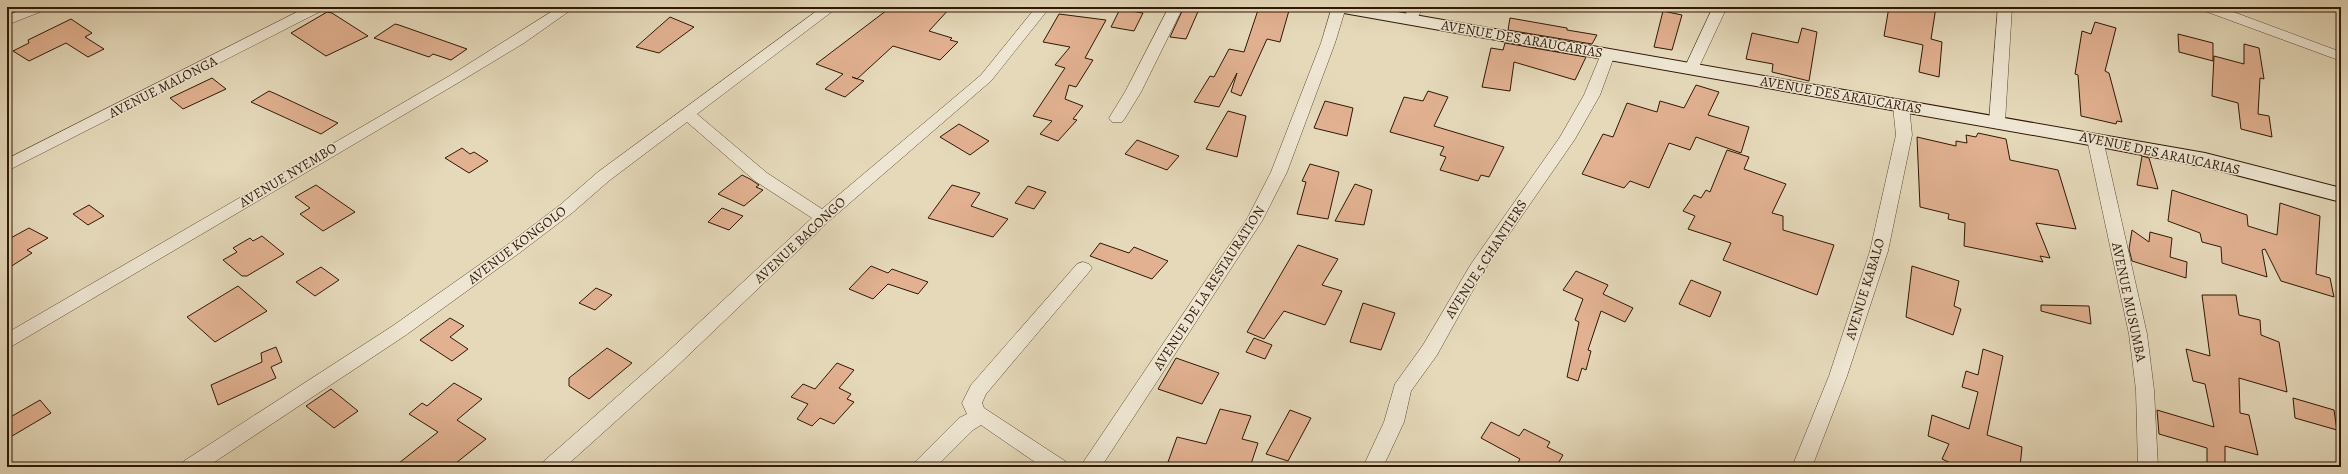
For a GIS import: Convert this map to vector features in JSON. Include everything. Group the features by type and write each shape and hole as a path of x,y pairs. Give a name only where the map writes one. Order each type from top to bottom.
{"street":[{"path":"7,21 40,7"},
{"name":"AVENUE MALONGA","path":"7,166 318,7"},
{"name":"AVENUE NYEMBO","path":"7,342 520,40 568,7"},
{"name":"AVENUE KONGOLO","path":"191,467 406,326 518,245 604,176 831,7"},
{"name":"AVENUE BACONGO","path":"550,467 669,362 824,217 986,78 1043,7"},
{"path":"1117,118 1133,92 1176,7"},
{"name":"AVENUE DES ARAUCARIAS","path":"1339,7 1413,14 1608,54 2095,139 2205,160 2341,195"},
{"name":"AVENUE DE LA RESTAURATION","path":"1090,467 1254,221 1279,172 1328,43 1339,7"},
{"path":"1691,69 1720,7"},
{"path":"1997,122 2005,7"},
{"path":"2208,7 2341,57"},
{"name":"AVENUE 5 CHANTIERS","path":"1373,467 1394,422 1402,389 1430,350 1477,268 1567,139 1592,95 1608,54"},
{"name":"AVENUE KABALO","path":"1802,467 1838,376 1879,251 1904,136 1901,106"},
{"path":"687,114 761,177 824,217"},
{"name":"AVENUE MUSUMBA","path":"2095,139 2138,334 2145,390 2148,467"},
{"path":"977,416 972,402 978,390 1083,268"},
{"path":"923,467 966,424 977,416 981,415 1058,467"}],"building":[{"path":"891,7 951,7 929,31 952,38 950,40 958,42 940,60 893,46 857,79 864,81 845,97 825,89 843,74 816,64"},
{"path":"1184,7 1200,7 1186,39 1170,37"},
{"path":"1259,7 1290,7 1280,42 1267,39 1241,96 1231,92 1237,73 1219,107 1194,102 1210,76 1214,77 1229,49 1244,52"},
{"path":"1889,7 1936,7 1931,39 1942,42 1939,77 1919,72 1923,45 1884,36"},
{"path":"1120,9 1143,13 1134,31 1111,27"},
{"path":"1663,11 1682,15 1672,50 1654,47"},
{"path":"327,12 332,13 368,36 326,56 291,33"},
{"path":"1059,14 1106,20 1085,58 1093,60 1076,87 1069,85 1065,99 1083,106 1073,119 1077,120 1058,141 1040,134 1052,121 1033,116 1065,68 1055,65 1070,47 1043,42"},
{"path":"670,17 694,27 659,53 636,47"},
{"path":"1510,18 1597,35 1592,44 1508,30"},
{"path":"71,19 92,33 85,37 104,49 88,57 66,43 29,61 13,51 29,43 28,40"},
{"path":"2095,22 2116,28 2105,71 2109,73 2122,122 2117,121 2116,124 2081,116 2078,75 2075,74 2082,31 2091,34"},
{"path":"395,24 467,49 451,60 433,54 429,57 374,38"},
{"path":"1802,28 1817,32 1809,81 1772,72 1773,64 1746,59 1752,33 1798,43"},
{"path":"2178,34 2213,43 2213,61 2179,52"},
{"path":"1505,43 1586,57 1575,80 1514,62 1510,91 1482,87 1491,48 1503,50"},
{"path":"2244,44 2259,48 2264,79 2260,78 2258,114 2269,116 2272,137 2241,129 2238,103 2212,96 2214,56 2244,64"},
{"path":"212,78 226,89 183,109 170,98"},
{"path":"1696,85 1719,92 1708,115 1749,127 1741,153 1696,137 1690,150 1669,143 1649,188 1630,181 1624,188 1582,174 1603,134 1613,137 1627,103 1657,112 1660,101 1684,108"},
{"path":"269,91 338,123 321,134 251,102"},
{"path":"1428,91 1448,97 1434,126 1504,147 1489,177 1481,175 1478,181 1440,170 1446,157 1440,155 1444,147 1390,132 1404,97 1423,101"},
{"path":"1325,101 1353,108 1347,136 1314,128"},
{"path":"1228,111 1246,116 1237,157 1206,149"},
{"path":"959,124 989,141 970,155 940,137"},
{"path":"1978,133 2006,139 2010,160 2058,170 2076,229 2036,223 2050,258 2040,256 2043,262 1964,246 1965,223 1948,219 1949,214 1920,207 1917,137 1956,146 1956,141 1967,143 1966,135 1976,137"},
{"path":"1137,140 1179,156 1167,170 1125,154"},
{"path":"462,148 470,154 474,152 488,161 469,173 445,158"},
{"path":"1727,150 1749,157 1744,169 1786,184 1772,213 1783,216 1783,230 1834,245 1817,295 1723,260 1731,243 1688,229 1695,216 1683,211 1694,195 1701,198 1706,190 1710,192"},
{"path":"2142,156 2149,158 2158,189 2137,185"},
{"path":"1310,164 1339,172 1328,219 1297,214 1306,182 1302,181"},
{"path":"742,175 759,185 756,187 763,190 744,206 718,194"},
{"path":"1355,184 1372,190 1364,225 1335,221"},
{"path":"316,185 355,212 323,231 300,214 310,208 295,197"},
{"path":"952,185 980,193 971,206 1008,219 993,237 928,218"},
{"path":"1028,186 1046,192 1034,209 1015,203"},
{"path":"2172,190 2247,215 2248,226 2277,235 2280,203 2320,216 2316,274 2330,278 2334,297 2281,281 2265,249 2262,250 2267,277 2222,263 2221,247 2202,242 2200,233 2168,221"},
{"path":"89,205 104,216 88,225 73,214"},
{"path":"722,208 743,216 729,230 708,222"},
{"path":"29,228 48,238 27,250 32,253 7,269 7,240"},
{"path":"2132,230 2149,242 2150,232 2172,238 2170,257 2187,262 2186,278 2132,261 2129,249"},
{"path":"262,236 284,254 247,276 242,276 223,260 237,252 233,248 250,238 253,241"},
{"path":"1100,243 1129,253 1134,247 1168,261 1152,279 1090,256"},
{"path":"1298,245 1338,259 1322,285 1342,291 1325,325 1284,311 1264,339 1247,332"},
{"path":"871,266 888,273 892,269 928,282 918,294 888,284 873,299 849,289"},
{"path":"1912,266 1959,281 1954,306 1961,309 1953,335 1906,317"},
{"path":"321,267 339,280 315,296 296,282"},
{"path":"1576,271 1608,285 1603,294 1633,308 1625,322 1601,311 1588,350 1591,351 1586,370 1582,368 1578,381 1567,377 1579,322 1575,320 1583,299 1563,290"},
{"path":"1691,280 1721,292 1710,317 1679,304"},
{"path":"238,286 267,311 215,342 187,317"},
{"path":"596,288 612,295 595,310 579,303"},
{"path":"2202,295 2236,295 2239,315 2260,320 2261,335 2279,342 2287,392 2239,378 2240,413 2249,415 2258,455 2225,446 2225,467 2207,467 2207,448 2159,434 2157,410 2214,427 2205,384 2193,381 2186,349 2210,356"},
{"path":"1363,303 1395,313 1381,350 1350,342"},
{"path":"2041,305 2089,306 2091,324 2041,311"},
{"path":"450,318 464,326 450,337 468,349 452,361 420,340"},
{"path":"1254,338 1272,345 1265,359 1246,352"},
{"path":"276,347 282,362 271,367 276,378 218,405 211,385 262,362 261,353"},
{"path":"607,348 632,363 589,399 569,386 569,378"},
{"path":"1983,349 2003,356 1987,435 2022,447 2020,467 1959,467 1942,459 1949,444 1928,436 1932,415 1969,429 1978,392 1962,387 1966,371 1978,375"},
{"path":"1176,358 1219,373 1202,404 1158,389"},
{"path":"837,363 854,370 839,388 851,394 847,399 854,402 834,424 820,418 812,426 797,419 808,404 791,397 803,384 815,389"},
{"path":"454,383 482,399 457,420 486,439 451,467 394,467 438,432 409,414 422,403 427,406"},
{"path":"331,389 358,411 334,428 306,406"},
{"path":"2293,398 2334,410 2337,430 2295,418"},
{"path":"40,400 51,413 7,439 7,419"},
{"path":"1220,409 1251,416 1242,439 1258,443 1250,467 1189,467 1168,462 1177,437 1206,444"},
{"path":"1290,410 1311,418 1288,461 1266,454"},
{"path":"1491,422 1519,436 1524,429 1550,442 1547,447 1563,455 1556,467 1515,467 1520,459 1481,438"}]}
